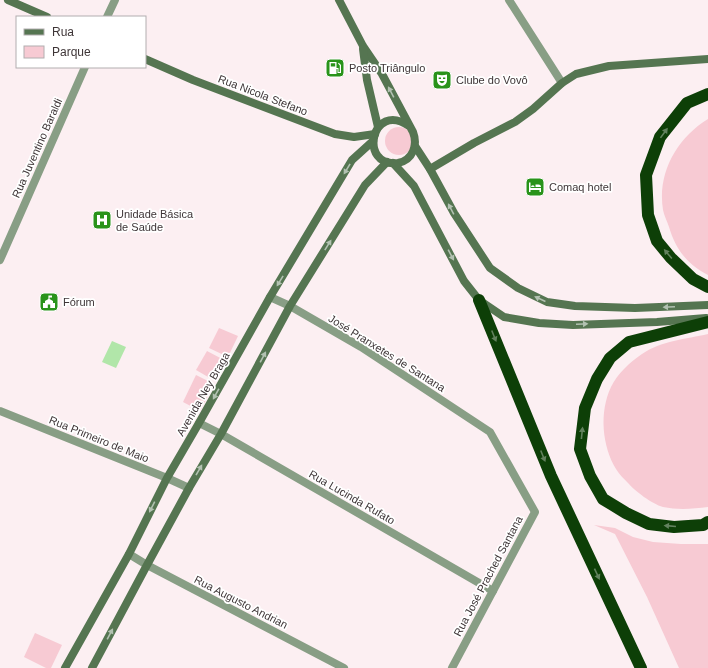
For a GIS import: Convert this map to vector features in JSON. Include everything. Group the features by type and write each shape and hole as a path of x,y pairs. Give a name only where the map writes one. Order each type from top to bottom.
{"highway":[{"path":"708,94 687,103 660,137 646,175 648,215 657,241 671,258 693,279 708,287"},
{"path":"479,300 551,476 641,668"},
{"path":"708,322 629,342 610,358 597,379 584,408 580,449 590,476 603,499 626,513 649,524 674,527 703,525 708,522"}],"street":[{"path":"8,0 45,16"},
{"path":"107,16 115,0"},
{"path":"92,668 189,488 221,434 290,306 365,185 390,162 405,160 414,151 416,139 414,132 409,126 382,74 363,46 338,0"},
{"path":"509,0 562,82"},
{"path":"363,46 375,134 374,148 377,154 390,162 414,186 464,281 479,300 504,317 539,323 573,325 641,323 708,318"},
{"name":"Rua Nicola Stefano","path":"146,59 193,80 335,134 354,137 375,134"},
{"path":"430,168 515,122 533,109 562,82 576,74 609,66 708,59"},
{"name":"Rua Juventino Baraldi","path":"0,260 85,68"},
{"path":"375,134 384,123 391,120 398,120 409,126"},
{"name":"Avenida Ney Braga","path":"65,668 128,554 167,478 270,297 352,160 375,134"},
{"path":"415,146 430,168 454,214 490,268 518,288 547,302 575,306 635,308 708,305"},
{"name":"José Pranxetes de Santana","path":"270,297 290,306 361,347 490,432"},
{"name":"Rua Primeiro de Maio","path":"0,411 189,488"},
{"name":"Rua Lucinda Rufato","path":"199,423 221,434 493,592"},
{"name":"Rua José Prached Santana","path":"452,668 535,512 490,432"},
{"name":"Rua Augusto Andrian","path":"128,554 344,668"}],"green space":[{"path":"708,119 708,275 688,261 675,243 664,214 662,196 666,170 679,146 687,136"},
{"path":"399,127 409,131 413,141 409,151 399,155 389,151 385,141 389,131"},
{"path":"219,328 238,336 228,357 209,348"},
{"path":"708,334 708,507 674,509 663,507 649,500 635,490 619,473 611,460 605,440 604,429 607,397 611,387 620,373 642,354 665,343"},
{"path":"207,351 226,361 215,381 196,370"},
{"path":"196,375 214,384 200,411 183,402"},
{"path":"594,525 615,528 633,537 653,542 708,544 708,668 679,668 647,597 615,534"},
{"path":"35,633 62,645 51,668 46,668 24,657"}],"shaded area":[{"path":"112,341 126,347 116,368 102,362"}],"place":[{"name":"Posto Triângulo","path":"335,68"},
{"name":"Clube do Vovô","path":"442,80"},
{"name":"Comaq hotel","path":"535,187"},
{"name":"Unidade Básica de Saúde","path":"102,220"},
{"name":"Fórum","path":"49,302"}]}
